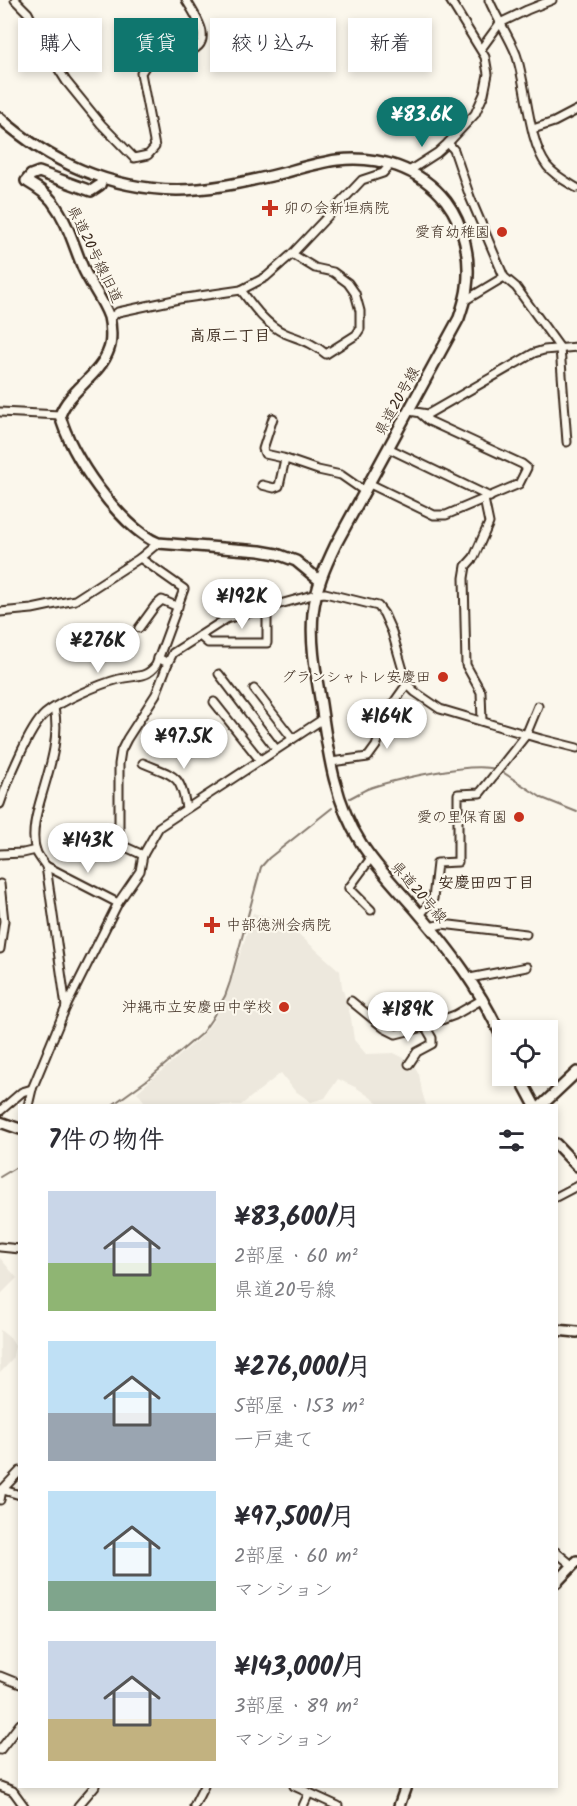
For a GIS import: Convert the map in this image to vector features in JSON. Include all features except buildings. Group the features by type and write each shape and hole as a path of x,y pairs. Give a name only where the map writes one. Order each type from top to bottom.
{"main road":[{"name":"県道20号線","path":"0,118 42,151 102,179 158,189 191,190 234,184 336,160 370,159 409,171 442,195 450,206 462,230 468,263 467,287 459,318 366,487 319,580 312,633 315,671 331,762 339,799 347,818 371,858 470,978 493,1020"},
{"name":"県道20号線旧道","path":"60,415 64,406 105,357 110,346 109,319 84,269 73,238 61,214 47,194 26,181 31,175 39,172 92,191 100,185 102,179"},
{"path":"60,415 69,443 84,468 125,520 147,538 158,543 278,554 296,561 319,580"},
{"path":"543,1104 577,1072"},
{"path":"524,1086 534,1104"},
{"path":"0,1122 18,1128"},
{"path":"558,1146 577,1166"},
{"path":"558,1330 577,1332"},
{"path":"558,1581 575,1564"},
{"path":"399,1806 405,1788"}],"street":[{"path":"15,0 28,13 66,81 101,124 134,159 148,155 155,147 141,73 152,59 165,54 183,53 198,46 203,38 201,25 186,0"},
{"path":"409,171 448,143 475,114 484,94 488,74 485,57 450,0"},
{"path":"489,0 516,54 541,156 548,167 559,177 577,188"},
{"path":"481,49 500,23 552,0"},
{"path":"533,129 554,122 577,110"},
{"path":"448,143 454,150 470,197 504,277 516,287 560,348 567,442"},
{"path":"109,319 118,312 179,299 241,290 266,277 292,254 362,180 383,173 391,164"},
{"path":"241,290 268,322 284,332 314,344 326,354 356,335 360,329 360,311 355,293 348,283 333,272 315,268 292,254"},
{"path":"464,301 504,277"},
{"path":"409,411 428,414 534,353 577,347"},
{"path":"0,412 60,415"},
{"path":"273,418 263,449 265,454 341,475 434,515 446,515 519,484 527,468 522,464 429,421 420,414"},
{"path":"388,448 487,498"},
{"path":"261,485 274,488 279,486 285,459"},
{"path":"482,720 481,692 466,664 464,578 466,566 474,557 489,523 487,498"},
{"path":"0,612 32,609 75,600 140,558 158,543"},
{"path":"0,804 37,724 45,714 69,698 119,679 147,674 156,664 184,589 140,558"},
{"path":"142,855 120,844 119,764 121,751 156,694 173,653 226,619 316,594 325,593 378,606 392,632 407,684 440,709 577,748"},
{"path":"139,628 162,600 178,606"},
{"path":"200,636 208,643 267,643 267,607"},
{"path":"158,658 168,663"},
{"path":"219,674 276,749"},
{"path":"331,762 368,757 376,746 390,708 407,684"},
{"path":"254,689 292,738"},
{"path":"214,702 260,760"},
{"path":"420,915 433,900 437,863 458,862 458,794 480,793 526,735 538,706"},
{"path":"54,708 57,723 55,742 36,810 34,827 36,850 46,866 66,1007"},
{"path":"28,1104 32,1089 66,1007 118,903 140,871 142,855 159,827 323,719"},
{"path":"143,763 174,777 183,786 186,808"},
{"path":"0,854 36,850"},
{"path":"371,858 349,888 371,910"},
{"path":"46,866 118,903"},
{"path":"0,884 4,921 0,949"},
{"path":"430,927 442,924 526,933"},
{"path":"470,978 528,967"},
{"path":"351,1001 384,1028 396,1034 455,1015 483,999"},
{"path":"409,1064 417,1052 432,1044 432,1038 425,1026"},
{"path":"0,1111 22,1092 32,1089"},
{"path":"558,1196 577,1186"},
{"path":"0,1247 18,1249"},
{"path":"0,1500 1,1490 18,1473"},
{"path":"1,1490 18,1494"},
{"path":"558,1553 575,1564"},
{"path":"0,1676 18,1683"},
{"path":"0,1750 18,1727"},
{"path":"0,1786 13,1791 24,1806"},
{"path":"78,1806 93,1788"},
{"path":"194,1806 203,1788"},
{"path":"298,1788 338,1806"},
{"path":"303,1806 309,1793"}],"shaded area":[{"name":"沖縄市立安慶田中学校","path":"253,913 286,923 340,971 354,1040 366,1054 394,1053 412,1062 419,1074 426,1104 378,1104 357,1088 338,1079 325,1098 311,1102 294,1090 281,1073 242,1104 146,1104 137,1092 200,1038 213,1021 231,983"},
{"path":"0,1258 17,1278 0,1295"},
{"path":"0,1330 10,1338 15,1346 12,1360 0,1373"}],"waterway":[{"path":"350,798 379,785 431,773 483,767 495,769"},
{"path":"501,771 542,798 577,812"},
{"path":"114,1104 147,1080 202,1033 225,996 230,982 261,867 269,858 332,808"},
{"path":"0,1177 18,1166"}],"place":[{"name":"卯の会新垣病院","path":"270,208"},
{"name":"愛育幼稚園","path":"502,232"},
{"name":"グランシャトレ安慶田","path":"443,677"},
{"name":"愛の里保育園","path":"519,817"},
{"name":"中部徳洲会病院","path":"212,925"},
{"name":"沖縄市立安慶田中学校","path":"284,1007"}],"district":[{"name":"高原二丁目","path":"230,335"},
{"name":"安慶田四丁目","path":"486,882"}]}
